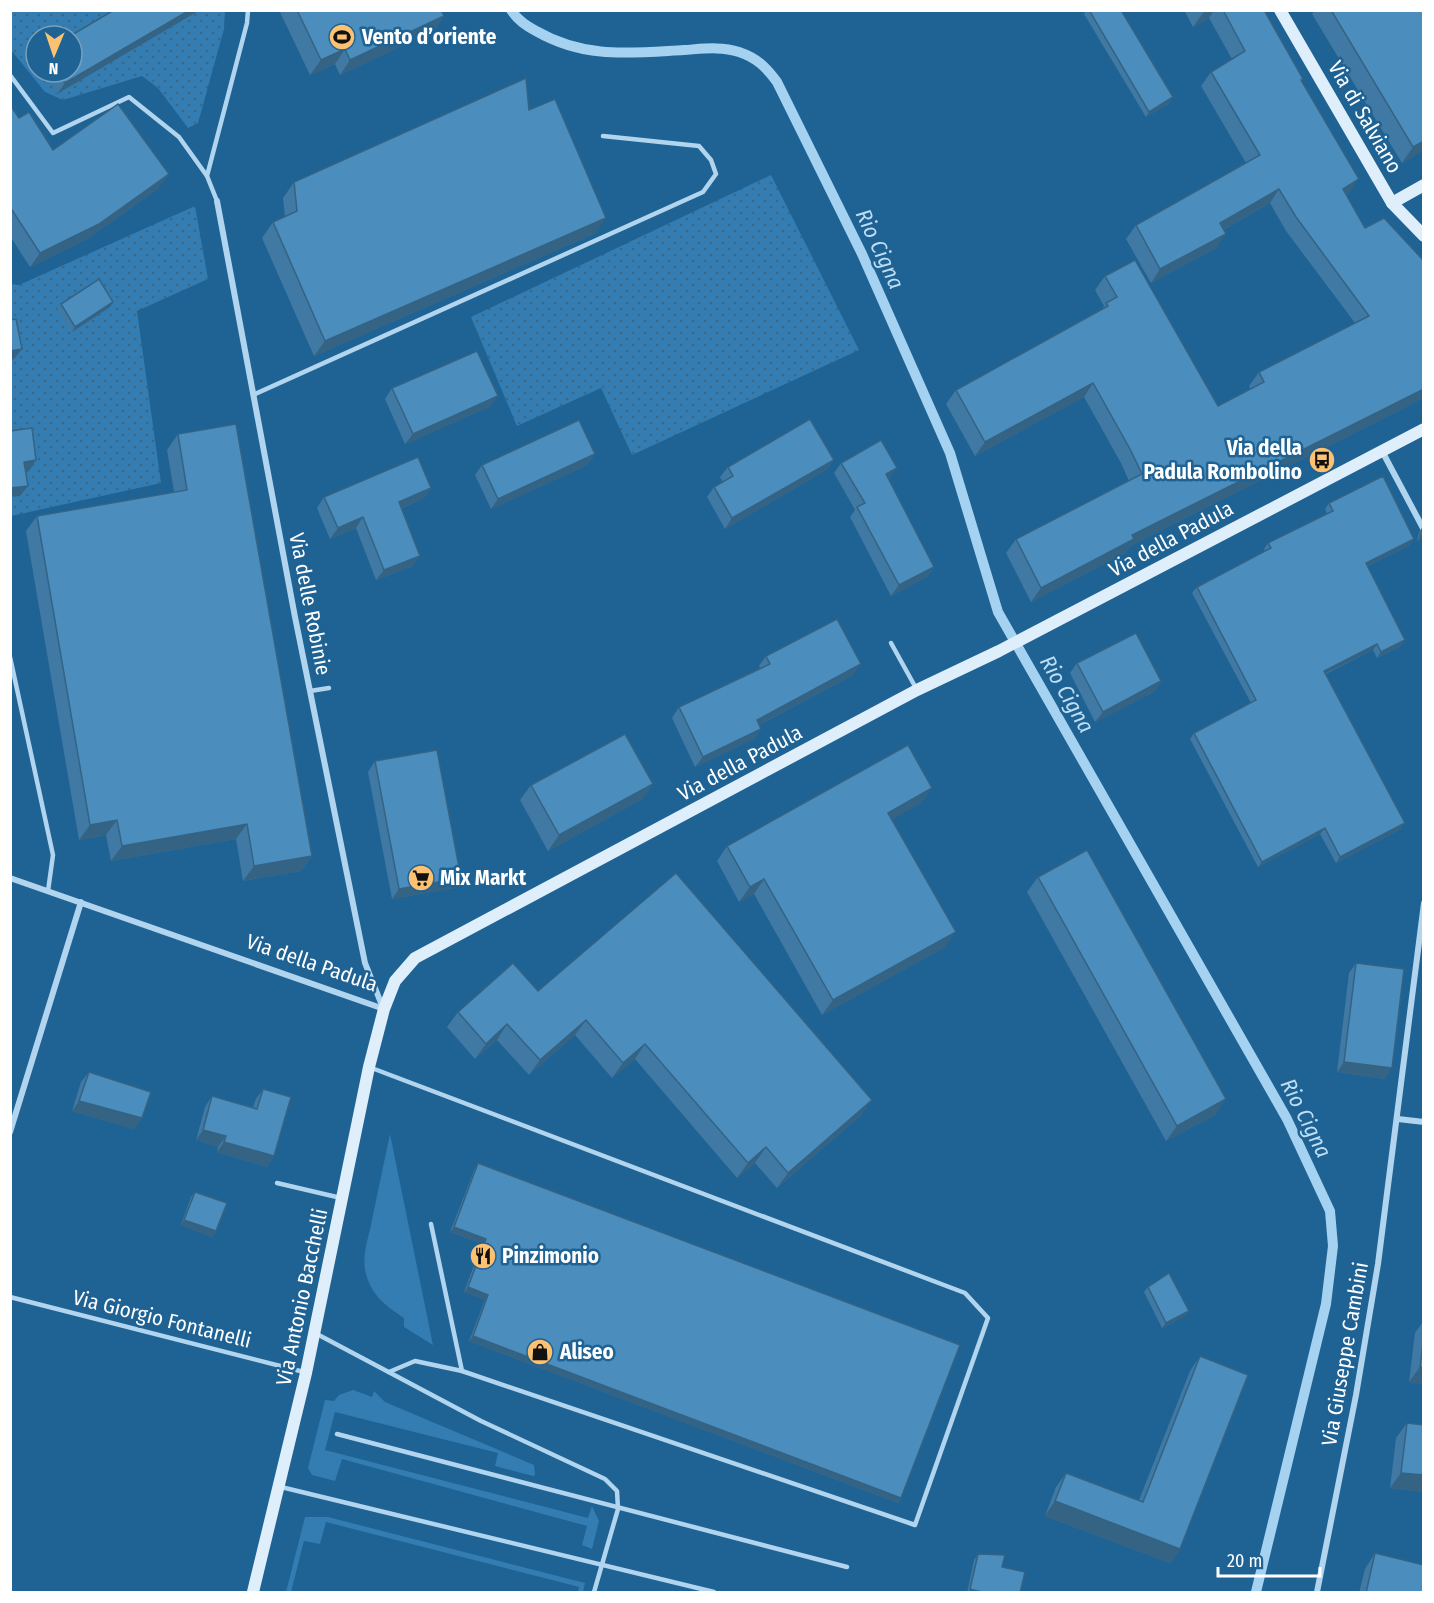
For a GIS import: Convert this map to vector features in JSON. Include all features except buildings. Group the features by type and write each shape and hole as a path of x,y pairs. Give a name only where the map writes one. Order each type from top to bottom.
{"street":[{"name":"Via di Salviano","path":"1281,10 1392,203 1424,236"},
{"path":"1392,203 1424,185"},
{"name":"Via delle Robinie","path":"217,201 310,691 365,963 384,1009"},
{"name":"Via della Padula","path":"10,878 384,1009 395,981 415,958 917,690 999,651 1424,429"},
{"path":"1382,451 1424,530"},
{"path":"10,1132 81,902"},
{"name":"Via Giuseppe Cambini","path":"1317,1593 1356,1395 1378,1264 1424,903"},
{"name":"Via Antonio Bacchelli","path":"253,1593 315,1333 369,1067 384,1009"},
{"path":"1398,1119 1424,1122"}],"lane":[{"path":"207,176 247,23 248,10"},
{"path":"10,75 53,133 129,97 179,137 207,176 217,201"},
{"path":"253,395 703,192 716,174 711,160 699,146 603,136"},
{"path":"891,643 917,690"},
{"path":"10,657 53,855 48,891"},
{"path":"310,691 329,688"},
{"path":"369,1067 965,1293 988,1318 915,1525 462,1371 415,1361 389,1372"},
{"path":"277,1183 344,1198"},
{"path":"431,1224 462,1371"},
{"name":"Via Giorgio Fontanelli","path":"10,1297 306,1372"},
{"path":"315,1333 481,1421 605,1479 617,1491 618,1509 594,1593"},
{"path":"337,1434 847,1567"},
{"path":"278,1487 714,1593"}],"shaded area":[{"path":"11,11 225,11 224,29 198,123 188,128 158,88 142,76 63,100 45,92 39,84 84,84 84,24 24,24 24,66 11,50"},
{"path":"771,175 859,350 632,455 601,388 517,426 471,317"},
{"path":"195,206 208,279 137,311 161,483 11,516 11,284 19,285"},
{"path":"390,1134 433,1345 404,1327 404,1318 380,1300 366,1274 364,1261 366,1247"},
{"path":"353,1390 372,1397 374,1391 385,1402 534,1465 535,1475 495,1466 498,1453 335,1412 325,1450 588,1518 592,1506 599,1521 592,1549 582,1545 587,1526 342,1459 335,1481 312,1475 308,1468 325,1400 334,1401 339,1395"},
{"path":"305,1517 328,1517 585,1583 583,1592 578,1592 579,1587 326,1522 320,1544 304,1541 291,1592 286,1592"}],"waterway":[{"name":"Rio Cigna","path":"511,10 516,17 536,31 554,40 590,50 626,53 711,48 739,52 761,64 777,82 862,254 950,453 998,612 1287,1119 1330,1211 1333,1246 1326,1304 1256,1592"}],"place":[{"name":"Vento d’oriente","path":"342,37"},
{"name":"Via della Padula Rombolino","path":"1322,460"},
{"name":"Mix Markt","path":"421,878"},
{"name":"Pinzimonio","path":"483,1256"},
{"name":"Aliseo","path":"540,1352"}]}
